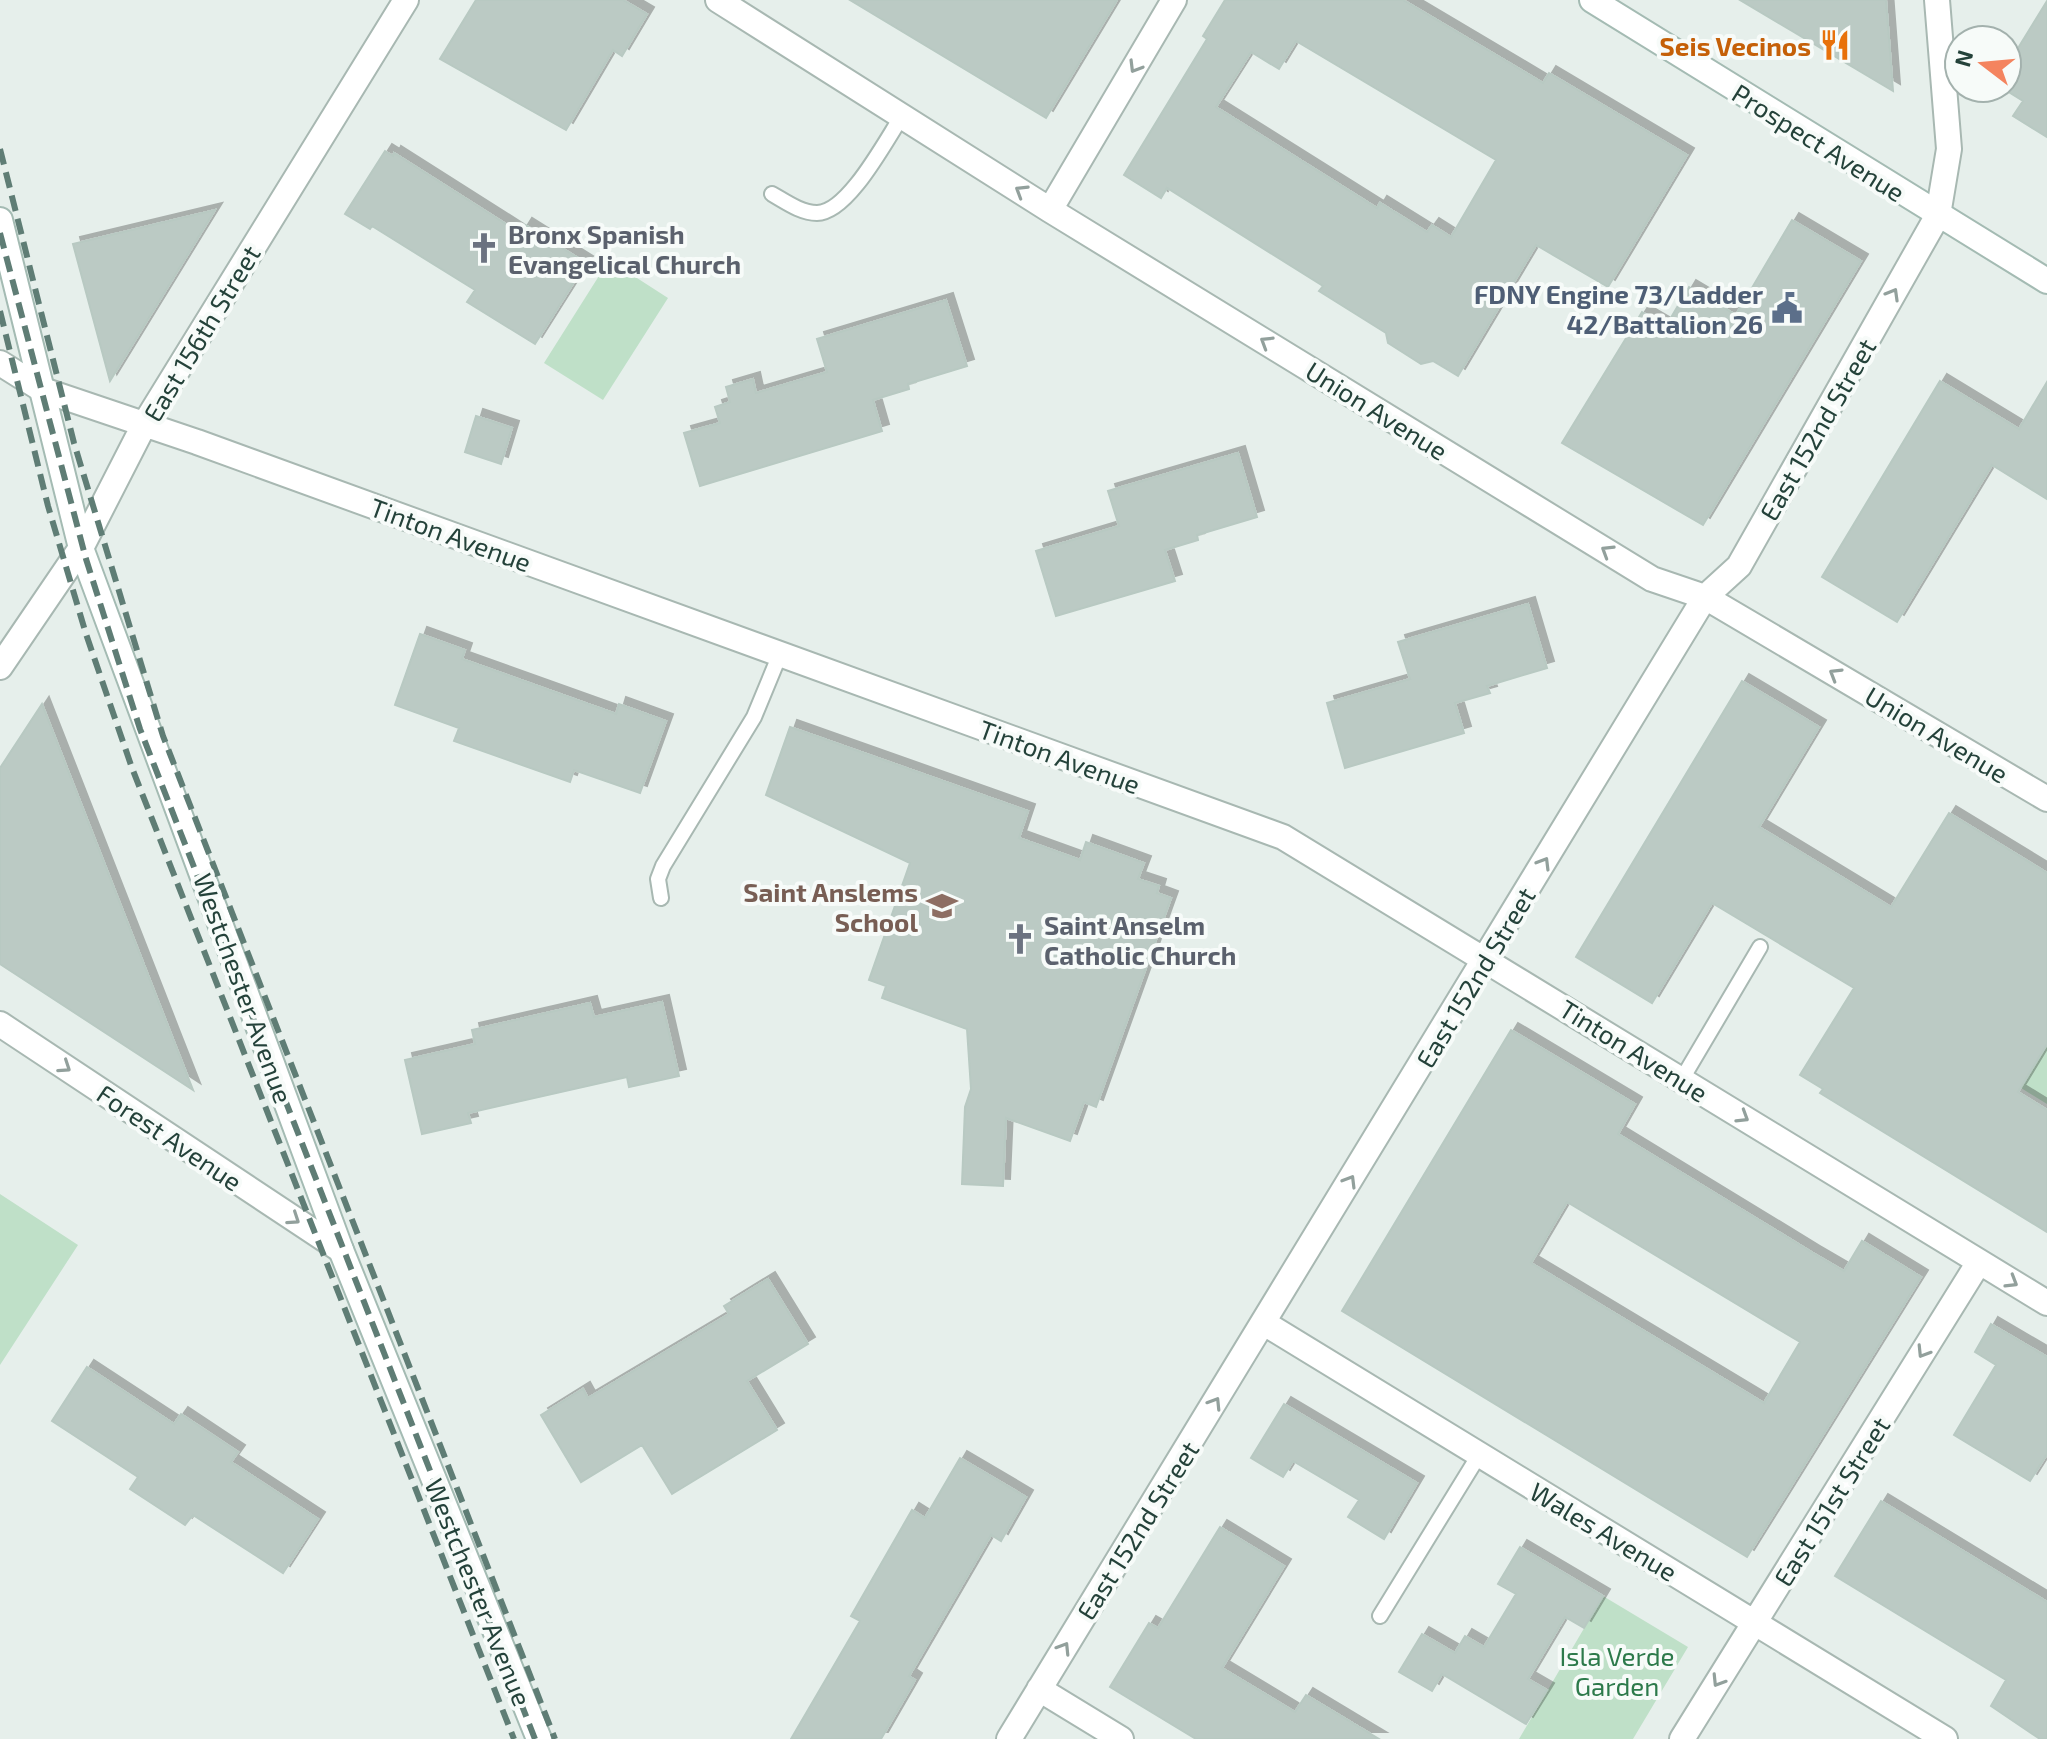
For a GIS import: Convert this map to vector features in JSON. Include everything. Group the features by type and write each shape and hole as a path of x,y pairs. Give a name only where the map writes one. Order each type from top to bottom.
{"street":[{"name":"East 156th Street","path":"0,667 81,548 145,423 406,0"},
{"name":"Union Avenue","path":"718,0 1050,210 1652,579 1705,597 2047,799"},
{"path":"1050,210 1174,0"},
{"name":"Prospect Avenue","path":"1592,0 2047,281"},
{"path":"1937,0 1949,149 1938,215"},
{"name":"East 152nd Street","path":"1009,1739 1705,597 1739,566 1938,215"},
{"name":"Westchester Avenue","path":"0,220 81,548 341,1250 539,1739"},
{"name":"Tinton Avenue","path":"0,363 43,390 145,423 1283,837 2047,1303"},
{"name":"Forest Avenue","path":"0,1024 341,1250"},
{"name":"East 151st Street","path":"1682,1739 1979,1262"},
{"name":"Wales Avenue","path":"1264,1323 1945,1739"},
{"path":"1039,1689 1121,1739"}],"lane":[{"path":"772,194 804,212 821,214 841,203 902,116"},
{"path":"661,898 658,879 663,866 754,717 780,654"},
{"path":"1682,1079 1760,947"},
{"path":"1380,1616 1479,1455"}],"green space":[{"path":"609,260 668,298 603,400 544,363"},
{"path":"2047,1046 2047,1104 2021,1088"},
{"path":"0,1194 78,1245 0,1365"},
{"name":"Isla Verde Garden","path":"1603,1596 1688,1647 1633,1739 1519,1739"}],"building":[{"path":"476,0 623,0 647,14 622,56 613,50 566,130 440,59"},
{"path":"850,0 1117,0 1046,118"},
{"path":"1225,0 1403,0 1543,83 1549,73 1687,155 1608,287 1536,245 1458,376 1433,361 1421,364 1388,343 1386,333 1319,291 1323,286 1167,188 1161,198 1124,175 1207,39 1203,36","holes":["1296,41 1496,160 1451,237 1432,225 1427,232 1380,203 1377,208 1216,107 1251,52 1279,69"]},
{"path":"1740,0 1886,0 1893,91"},
{"path":"2047,1 2047,137 2013,116 2023,104 2023,40"},
{"name":"Bronx Spanish Evangelical Church","path":"385,151 393,156 394,153 520,233 525,225 586,263 535,344 467,302 475,290 372,226 370,229 345,214"},
{"path":"215,210 110,381 73,244"},
{"path":"1792,220 1861,261 1703,525 1562,443 1642,312 1666,326 1689,287 1736,315"},
{"path":"946,300 967,366 908,384 909,389 873,400 882,431 700,486 684,433 720,423 715,407 730,402 726,387 753,379 756,393 827,372 817,339"},
{"path":"1940,381 2019,429 2047,382 2047,499 1992,465 1897,622 1822,577"},
{"path":"476,416 512,428 501,464 465,452"},
{"path":"1238,453 1257,517 1197,535 1198,540 1165,550 1175,581 1056,616 1036,551 1119,526 1108,491"},
{"path":"1528,604 1547,668 1487,686 1490,693 1455,703 1464,733 1345,768 1327,703 1410,679 1398,642"},
{"path":"420,634 465,650 462,659 616,714 619,704 666,721 640,793 574,770 570,782 454,741 459,728 395,705"},
{"path":"1742,681 1819,727 1759,827 1891,907 1949,813 2047,873 2047,1044 2018,1092 2047,1110 2047,1232 1820,1093 1823,1089 1800,1075 1854,988 1712,903 1652,1003 1576,957"},
{"path":"42,704 193,1090 0,964 0,768"},
{"name":"Saint Anselm Catholic Church","path":"790,727 1028,811 1019,838 1080,860 1086,842 1144,863 1138,879 1159,886 1157,893 1171,898 1096,1107 1084,1102 1070,1141 1006,1118 1003,1186 962,1184 965,1107 971,1089 967,1029 882,998 886,986 869,980 910,863 766,795"},
{"path":"662,1002 679,1076 629,1087 627,1077 468,1113 471,1123 422,1134 405,1060 475,1044 472,1030 590,1003 594,1017"},
{"path":"1511,1030 1635,1104 1618,1134 1813,1253 1844,1271 1862,1241 1921,1277 1747,1557 1342,1311","holes":["1567,1202 1800,1342 1764,1403 1531,1263"]},
{"path":"768,1279 808,1344 747,1381 777,1430 672,1494 642,1445 581,1482 541,1415 583,1389 588,1398 729,1314 724,1306"},
{"path":"1991,1324 2047,1357 2047,1454 2030,1481 1954,1435 1996,1365 1975,1352"},
{"path":"87,1367 174,1424 181,1414 238,1452 231,1462 318,1519 283,1573 193,1515 185,1525 130,1489 138,1477 52,1421"},
{"path":"1284,1404 1417,1483 1384,1539 1348,1517 1359,1500 1293,1461 1283,1477 1251,1458"},
{"path":"960,1458 1026,1497 1001,1541 991,1535 909,1676 915,1680 881,1739 791,1739 860,1621 851,1616 912,1510 925,1518"},
{"path":"1881,1501 2047,1602 2047,1739 2040,1739 1991,1706 2006,1680 1835,1576"},
{"path":"1220,1527 1284,1566 1222,1668 1295,1712 1306,1695 1379,1739 1196,1739 1110,1687 1149,1623 1158,1628"},
{"path":"1520,1547 1603,1596 1584,1628 1565,1617 1528,1679 1547,1690 1526,1724 1442,1674 1432,1691 1399,1672 1422,1634 1455,1653 1465,1636 1484,1647 1516,1594 1498,1584"}],"railway":[{"path":"0,149 74,443 163,736 555,1739"},
{"path":"0,233 86,559 140,729 535,1739"},
{"path":"0,311 48,506 86,634 132,768 514,1739"}],"place":[{"name":"Seis Vecinos","path":"1835,45"},
{"name":"Bronx Spanish Evangelical Church","path":"484,248"},
{"name":"FDNY Engine 73/Ladder 42/Battalion 26","path":"1787,308"},
{"name":"Saint Anslems School","path":"942,906"},
{"name":"Saint Anselm Catholic Church","path":"1020,939"}]}
